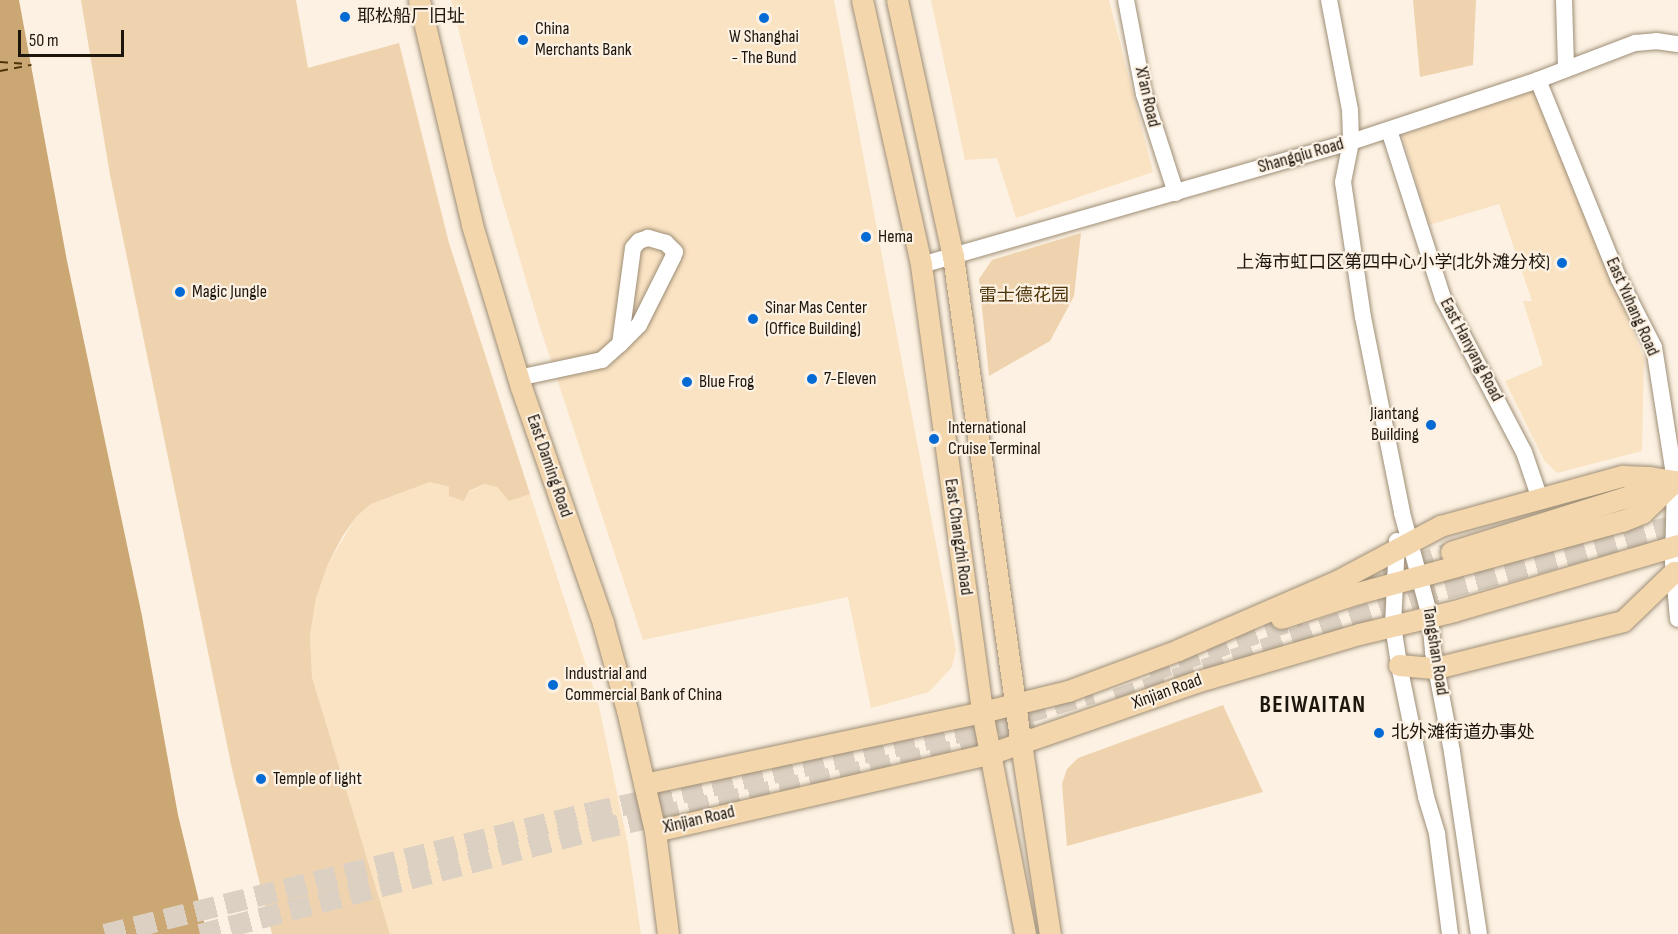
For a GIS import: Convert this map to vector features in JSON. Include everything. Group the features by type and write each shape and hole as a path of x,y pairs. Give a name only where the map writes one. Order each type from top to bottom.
{"main road":[{"name":"East Daming Road","path":"419,0 472,225 518,378 603,623 627,710 655,831 668,934"},
{"name":"East Changzhi Road","path":"862,0 921,265 982,712 1025,934"},
{"name":"East Changzhi Road","path":"897,0 953,256 1050,934"},
{"name":"Xinjian Road","path":"1178,650 1337,581 1440,526 1622,476 1677,481"},
{"name":"Xinjian Road","path":"644,784 982,712 1068,691 1178,650 1358,593 1394,585 1622,520 1642,513 1677,481"},
{"path":"1451,552 1677,481"},
{"name":"Xinjian Road","path":"655,831 989,754 1196,682 1676,546"},
{"path":"1398,665 1436,668 1623,621 1674,572"}],"street":[{"name":"Xi'an Road","path":"1125,0 1143,94 1176,192"},
{"name":"Tangshan Road","path":"1329,0 1350,110 1350,142 1344,171 1345,196 1364,317 1402,513 1403,546 1394,585 1393,626 1398,665 1426,797 1437,834 1450,934"},
{"path":"1564,0 1566,69"},
{"name":"Shangqiu Road","path":"921,265 1389,130 1538,80 1635,43 1656,41 1678,44"},
{"name":"East Yuhang Road","path":"1538,80 1619,279 1654,347 1677,481 1674,572 1678,619"},
{"name":"East Hanyang Road","path":"1389,130 1443,298 1524,452 1540,499"},
{"path":"518,378 602,360 620,344 639,325 673,258 675,252 666,243 648,238 639,241 633,248 620,344"},
{"name":"Tangshan Road","path":"1403,546 1421,577 1430,617 1436,668 1452,752 1479,934"}],"shaded area":[{"path":"0,0 19,0 67,261 142,616 178,815 207,934 0,934"},
{"path":"451,0 834,0 956,650 952,667 929,692 871,708 848,597 643,640 538,321 493,168"},
{"path":"931,0 1109,0 1153,172 1016,218 997,158 965,160"},
{"name":"上海市虹口区第四中心小学(北外滩分校)","path":"1536,89 1644,358 1642,451 1557,473 1544,460 1505,381 1543,365 1523,301 1532,301 1499,204 1429,225 1402,135"},
{"path":"430,482 449,487 464,501 469,492 484,484 497,487 509,500 530,494 598,702 628,845 641,934 390,934 312,677 310,636 316,598 328,564 356,517 371,504"}],"green space":[{"path":"81,0 296,0 308,68 399,43 449,243 530,494 509,501 497,487 484,484 469,491 464,501 449,496 449,487 430,482 371,504 356,517 342,537 328,564 316,598 310,636 312,677 390,934 272,934 232,769 110,175"},
{"path":"1413,0 1476,0 1473,65 1420,77"},
{"name":"雷士德花园","path":"1081,233 1074,296 1050,341 989,376 979,279 992,260"},
{"path":"1223,705 1263,792 1067,846 1062,784 1067,769 1078,758"}],"ferry route":[{"path":"0,62 27,64"},
{"path":"0,71 31,65"}],"tunnel":[{"path":"1116,699 1416,597 1678,524"},
{"path":"1355,586 1451,552"},
{"path":"1149,672 1300,617"},
{"path":"105,934 591,812 965,731 1092,693"},
{"path":"200,934 598,829 971,746 1035,726"}],"place":[{"name":"耶松船厂旧址","path":"345,17"},
{"name":"W Shanghai - The Bund","path":"764,18"},
{"name":"China Merchants Bank","path":"523,40"},
{"name":"Hema","path":"866,237"},
{"name":"上海市虹口区第四中心小学(北外滩分校)","path":"1562,263"},
{"name":"Magic Jungle","path":"180,292"},
{"name":"Sinar Mas Center (Office Building)","path":"753,319"},
{"name":"7-Eleven","path":"812,379"},
{"name":"Blue Frog","path":"687,382"},
{"name":"Jiantang Building","path":"1431,425"},
{"name":"International Cruise Terminal","path":"934,439"},
{"name":"Industrial and Commercial Bank of China","path":"553,685"},
{"name":"北外滩街道办事处","path":"1379,733"},
{"name":"Temple of light","path":"261,779"}],"district":[{"name":"BEIWAITAN","path":"1313,705"}]}
